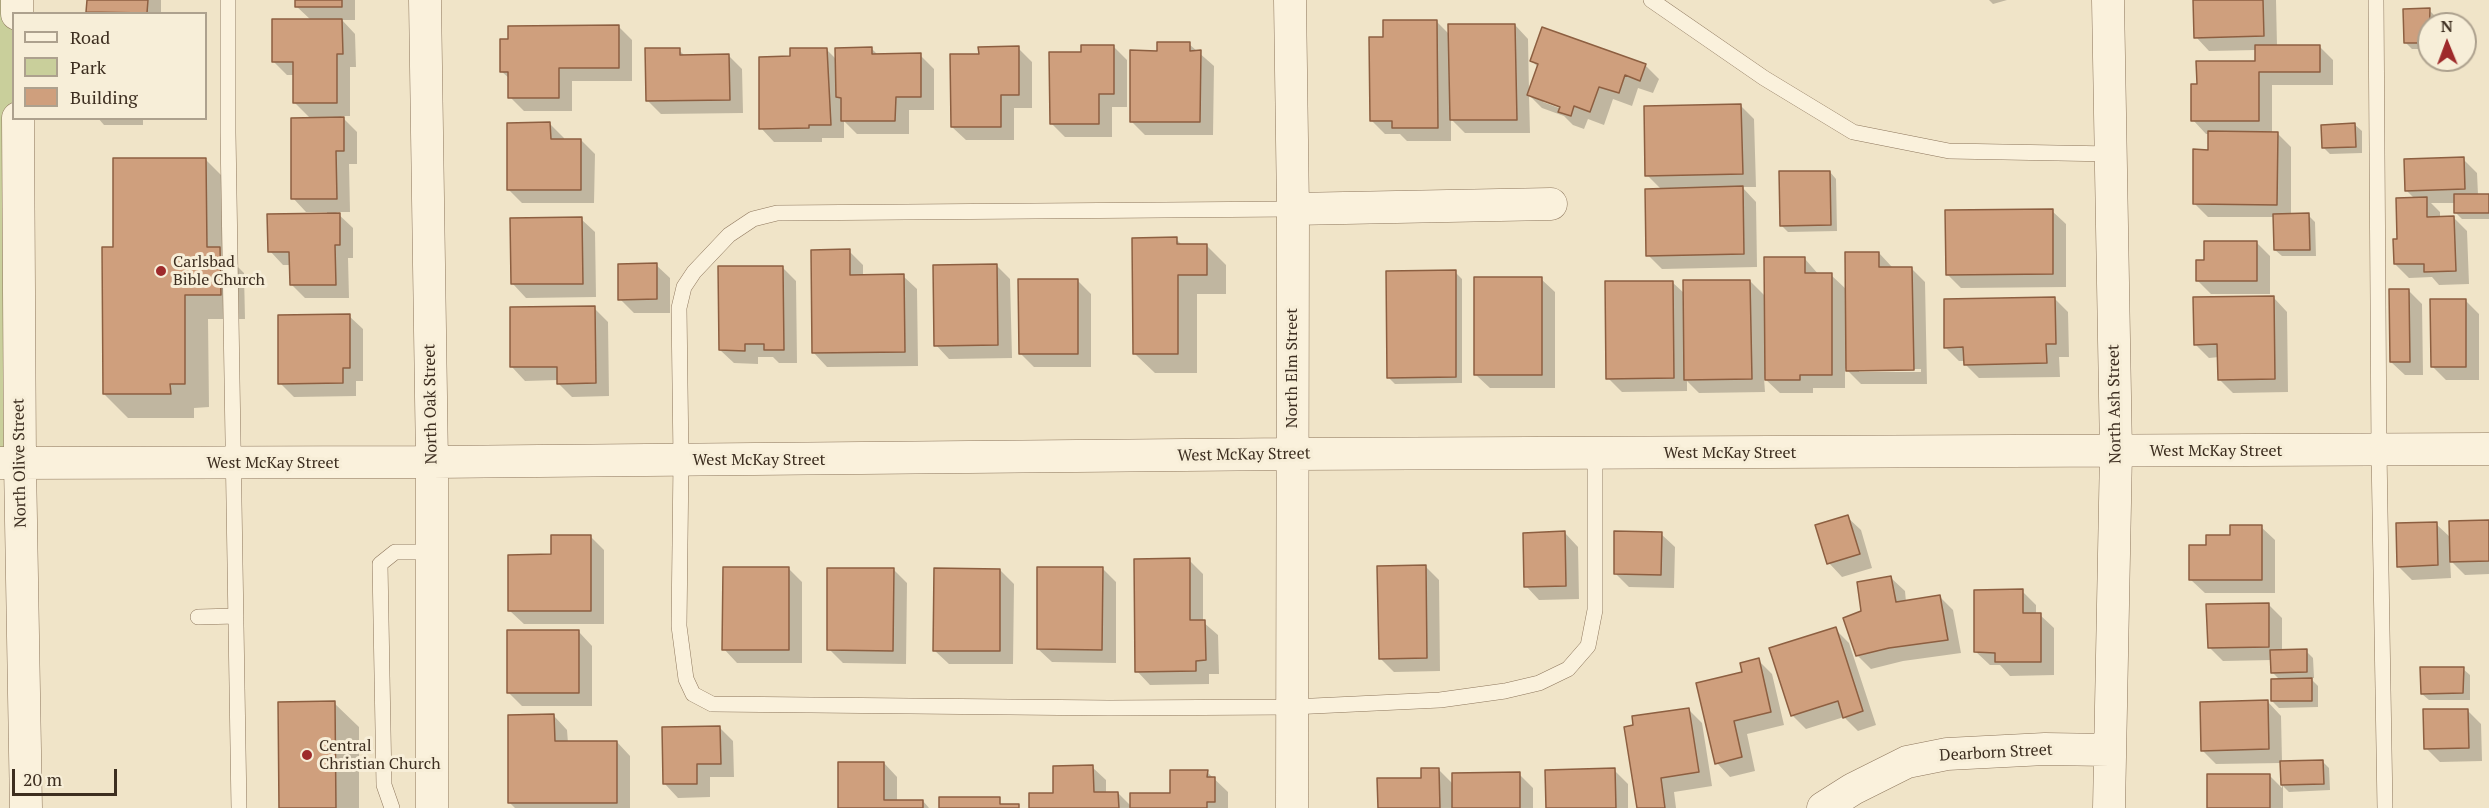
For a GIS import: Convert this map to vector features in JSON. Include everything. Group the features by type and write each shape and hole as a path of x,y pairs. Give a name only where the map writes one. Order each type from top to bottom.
{"street":[{"name":"North Oak Street","path":"425,0 432,462 432,808"},
{"name":"North Elm Street","path":"1290,0 1293,209 1292,808"},
{"name":"North Ash Street","path":"2108,0 2116,452 2109,808"},
{"name":"North Olive Street","path":"18,120 10,463 26,808"},
{"path":"1293,209 1551,204"},
{"name":"West McKay Street","path":"10,463 432,462 1291,454 2379,451 2489,448"},
{"name":"Dearborn Street","path":"1824,808 1853,789 1908,762 1947,754 2045,749 2109,750"}],"lane":[{"path":"228,0 228,133 239,808"},
{"path":"1651,0 1764,78 1853,132 1949,151 2112,154"},
{"path":"2376,0 2379,451 2385,808"},
{"path":"1293,209 777,213 753,219 729,235 694,272 684,287 679,308 681,460 679,626 686,679 693,694 712,704 1109,708 1292,707 1440,700 1505,692 1539,683 1568,669 1588,646 1595,610 1595,454"},
{"path":"392,808 384,785 380,564 395,552 432,552"},
{"path":"198,617 236,616"}],"green space":[{"path":"0,0 17,0 14,12 12,12 12,120 15,120 20,463 0,463"}],"building":[{"path":"87,0 148,0 147,12 86,12"},
{"path":"295,0 342,0 342,7 295,7"},
{"path":"2193,0 2263,0 2264,36 2194,38"},
{"path":"2430,8 2430,12 2417,12 2417,43 2404,43 2403,9"},
{"path":"272,19 342,19 343,54 337,54 337,103 293,103 293,62 272,62"},
{"path":"1383,20 1437,20 1438,128 1392,128 1392,121 1370,121 1369,37 1383,37"},
{"path":"1448,24 1515,24 1517,120 1450,120"},
{"path":"619,25 619,68 559,68 559,98 508,98 508,72 500,72 500,39 508,39 508,26"},
{"path":"1542,27 1646,64 1640,81 1625,75 1619,93 1599,87 1590,112 1574,106 1571,116 1558,112 1560,107 1527,95 1538,64 1530,61"},
{"path":"1157,42 1190,42 1190,51 1201,50 1200,122 1130,122 1130,50 1157,51"},
{"path":"1081,45 1114,45 1114,94 1099,94 1099,124 1050,124 1049,52 1081,52"},
{"path":"2255,45 2320,45 2320,72 2259,72 2259,121 2191,121 2191,84 2197,84 2196,61 2255,61"},
{"path":"1019,46 1019,95 1001,95 1001,127 951,127 950,54 979,54 978,47"},
{"path":"872,47 872,54 921,53 921,97 896,97 895,121 841,121 841,98 836,97 835,48"},
{"path":"645,48 680,48 680,55 729,54 730,100 646,101"},
{"path":"790,48 827,48 831,125 759,129 759,57 790,56"},
{"path":"1741,104 1743,174 1645,176 1644,106"},
{"path":"344,117 344,151 336,151 337,199 291,199 291,118"},
{"path":"550,122 551,139 581,139 581,190 507,190 507,123"},
{"path":"2355,123 2356,147 2322,148 2321,125"},
{"path":"2208,131 2278,132 2277,205 2193,204 2193,149 2208,150"},
{"path":"2464,157 2465,189 2405,191 2404,159"},
{"name":"Carlsbad Bible Church","path":"113,158 206,158 207,247 220,247 221,295 185,295 185,384 170,384 171,394 103,394 102,247 113,247"},
{"path":"1779,171 1830,171 1831,225 1780,226"},
{"path":"1743,186 1744,254 1646,256 1645,189"},
{"path":"2454,194 2489,194 2489,213 2454,213"},
{"path":"2427,197 2427,217 2454,216 2456,271 2424,272 2424,264 2394,264 2393,239 2397,239 2396,198"},
{"path":"2053,209 2053,274 1946,275 1945,210"},
{"path":"340,213 340,245 335,245 336,285 290,285 289,252 268,252 267,214"},
{"path":"2309,213 2310,250 2274,250 2273,214"},
{"path":"582,217 583,284 511,284 510,218"},
{"path":"1177,237 1177,244 1207,244 1207,275 1178,275 1178,354 1133,354 1132,238"},
{"path":"2204,241 2257,241 2257,281 2196,281 2196,260 2204,260"},
{"path":"850,249 850,275 904,274 905,352 812,353 811,250"},
{"path":"1845,252 1879,252 1879,267 1912,267 1914,370 1846,371"},
{"path":"1764,257 1805,257 1805,273 1832,273 1832,375 1800,375 1800,380 1765,380"},
{"path":"657,263 657,299 618,300 618,264"},
{"path":"997,264 998,345 934,346 933,265"},
{"path":"718,266 783,266 784,350 764,350 764,344 745,344 745,351 719,350"},
{"path":"1456,270 1456,377 1387,378 1386,271"},
{"path":"1474,277 1542,277 1542,375 1474,375"},
{"path":"1018,279 1078,279 1078,354 1019,354"},
{"path":"1683,280 1750,280 1752,379 1684,380"},
{"path":"1605,281 1673,281 1674,378 1606,379"},
{"path":"2389,289 2409,289 2410,362 2390,362"},
{"path":"2274,296 2275,379 2218,380 2217,344 2194,345 2193,297"},
{"path":"2055,297 2056,344 2046,344 2047,363 1964,365 1963,347 1944,348 1944,299"},
{"path":"2430,299 2466,299 2466,367 2431,367"},
{"path":"595,306 596,383 557,384 557,367 510,367 510,307"},
{"path":"350,314 350,368 343,368 343,383 278,384 278,315"},
{"path":"1848,515 1860,554 1827,564 1815,525"},
{"path":"2489,520 2489,561 2450,562 2449,521"},
{"path":"2437,522 2438,565 2397,567 2396,523"},
{"path":"2230,525 2262,525 2262,580 2189,580 2189,545 2206,545 2206,535 2230,535"},
{"path":"1565,531 1566,586 1524,587 1523,533"},
{"path":"1614,531 1662,532 1661,575 1614,574"},
{"path":"551,535 591,535 591,611 508,611 508,555 551,554"},
{"path":"1190,558 1190,620 1205,620 1206,660 1196,661 1196,671 1135,672 1134,559"},
{"path":"1426,565 1427,658 1379,659 1377,566"},
{"path":"723,567 789,567 789,650 722,650"},
{"path":"1037,567 1103,567 1102,650 1037,649"},
{"path":"827,568 894,568 893,651 827,650"},
{"path":"934,568 1000,569 1000,651 933,651"},
{"path":"1891,576 1896,602 1940,595 1948,640 1889,648 1856,656 1843,618 1861,611 1857,582"},
{"path":"2023,589 2023,613 2041,613 2041,662 1995,662 1995,653 1974,652 1974,590"},
{"path":"2269,603 2269,647 2208,648 2206,604"},
{"path":"1836,627 1863,711 1843,718 1838,701 1791,716 1769,648"},
{"path":"507,630 579,630 579,693 507,693"},
{"path":"2307,649 2307,672 2271,673 2270,650"},
{"path":"1759,658 1771,712 1734,721 1742,757 1715,764 1696,683 1742,672 1740,663"},
{"path":"2420,667 2464,667 2463,693 2421,694"},
{"path":"2312,678 2312,701 2271,701 2271,679"},
{"path":"2268,700 2269,749 2201,751 2200,702"},
{"name":"Central Christian Church","path":"335,701 336,808 279,808 278,702"},
{"path":"1689,708 1699,772 1661,778 1665,808 1637,808 1624,727 1633,725 1632,716"},
{"path":"2423,709 2468,709 2469,748 2424,749"},
{"path":"554,714 555,741 617,741 617,803 508,803 508,715"},
{"path":"720,726 721,764 697,764 697,784 663,784 662,727"},
{"path":"2323,760 2324,784 2281,785 2280,761"},
{"path":"838,762 884,762 884,800 923,800 923,808 838,808"},
{"path":"1093,765 1094,792 1118,792 1119,808 1029,808 1029,793 1053,793 1053,766"},
{"path":"1421,768 1439,768 1440,808 1378,808 1377,778 1421,778"},
{"path":"1615,768 1616,808 1546,808 1545,770"},
{"path":"1170,770 1208,770 1207,777 1215,777 1215,802 1207,802 1207,808 1130,808 1130,793 1170,793"},
{"path":"1520,772 1520,808 1452,808 1452,773"},
{"path":"2207,774 2270,774 2270,808 2207,808"},
{"path":"939,797 1000,797 1000,804 1019,804 1019,808 939,808"}],"place":[{"name":"Carlsbad Bible Church","path":"161,271"},
{"name":"Central Christian Church","path":"307,755"}]}
